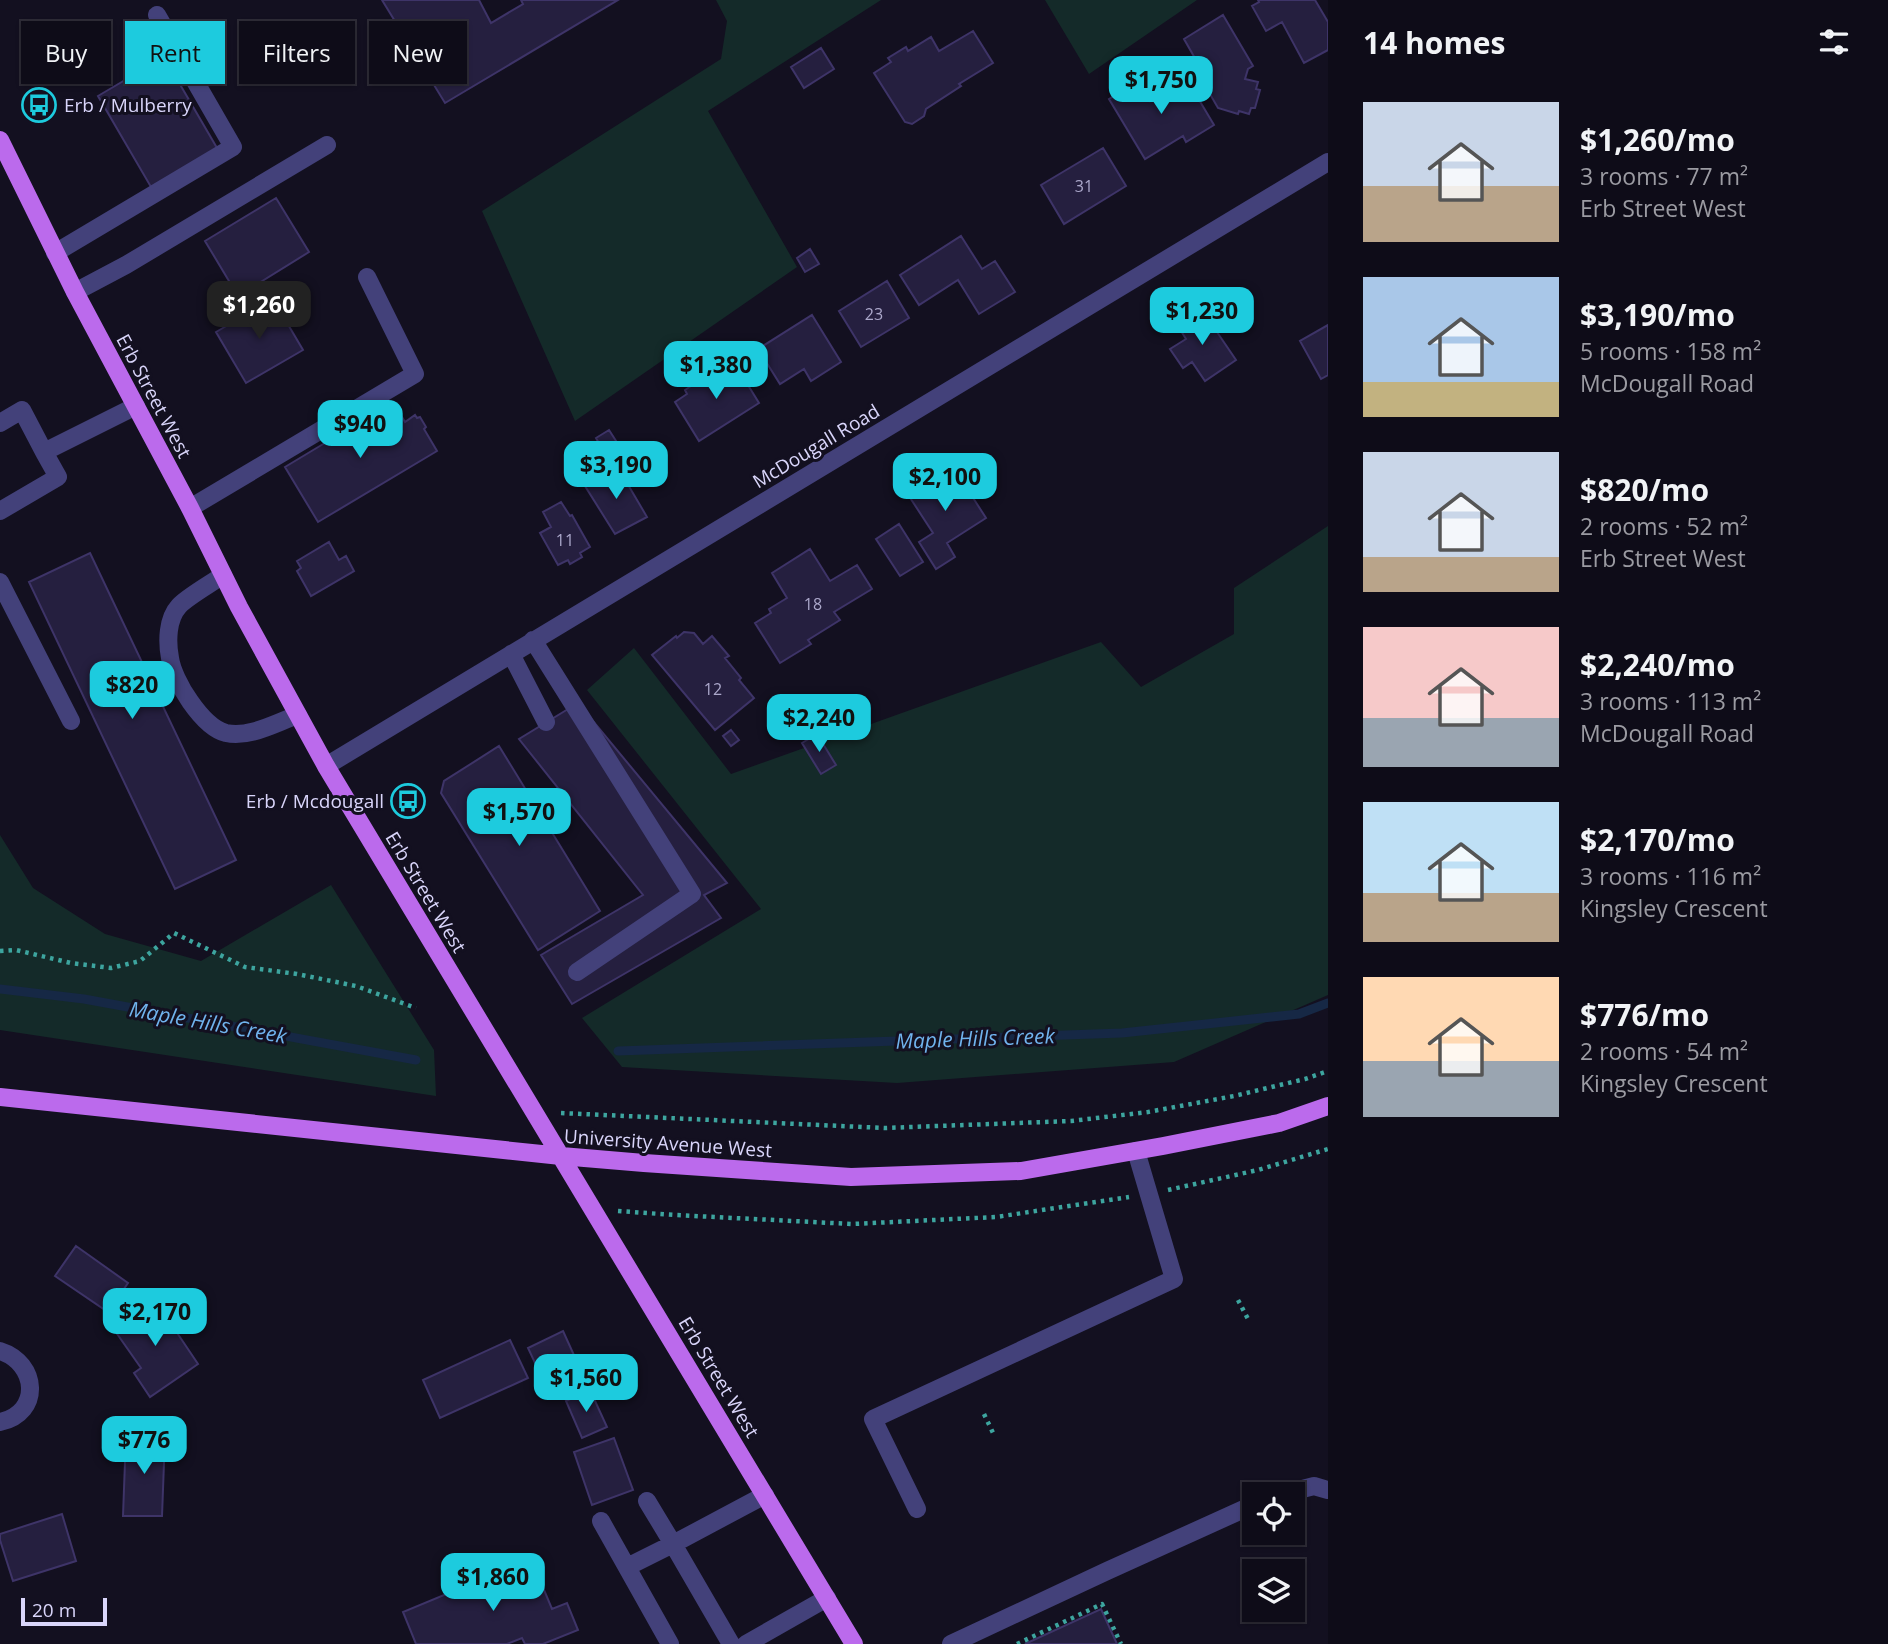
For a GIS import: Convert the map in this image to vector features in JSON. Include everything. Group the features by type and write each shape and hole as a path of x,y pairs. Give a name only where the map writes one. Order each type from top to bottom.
{"main road":[{"name":"Erb Street West","path":"0,141 54,253 326,766 854,1644"},
{"name":"University Avenue West","path":"0,1097 561,1156 851,1177 1021,1171 1279,1122 1328,1106"}],"street":[{"path":"54,253 233,148 157,15"},
{"path":"75,292 126,265 327,145"},
{"name":"McDougall Road","path":"326,766 1328,162"},
{"path":"190,508 415,374 367,277"},
{"path":"44,452 135,406"},
{"path":"0,423 22,410 58,477 0,511"},
{"path":"223,575 178,607 169,627 170,659 186,697 211,726 225,733 247,734 298,715"},
{"path":"0,582 71,721"},
{"path":"533,640 692,894 577,972"},
{"path":"511,654 547,722"},
{"path":"917,1509 873,1419 1174,1279 1136,1151"},
{"path":"0,1351 12,1355 23,1366 30,1384 28,1401 18,1416 0,1422"},
{"path":"1305,1488 1314,1486 1328,1490"},
{"path":"626,1567 765,1495"},
{"path":"648,1501 731,1644"},
{"path":"951,1644 1242,1510"},
{"path":"601,1521 670,1644"},
{"path":"747,1644 827,1598"}],"path":[{"path":"0,951 16,950 71,963 111,968 140,961 174,933 245,967 356,986 416,1007"},
{"name":"University Avenue West","path":"534,1111 884,1128 1071,1121 1148,1112 1234,1097 1328,1071"},
{"path":"593,1209 852,1224 996,1217 1148,1194 1258,1170 1328,1149"},
{"path":"1238,1300 1248,1319"},
{"path":"984,1414 994,1435"},
{"path":"1017,1644 1102,1604 1121,1644"}],"green space":[{"path":"716,0 881,0 708,111 797,267 575,421 482,211 721,59 727,21"},
{"path":"1045,0 1197,0 1089,74"},
{"path":"1328,526 1328,995 1174,1062 897,1083 622,1067 582,1018 761,909 587,690 634,648 731,774 1101,642 1141,687 1234,634 1234,588"},
{"path":"0,835 33,888 105,934 201,961 331,885 434,1050 436,1096 0,1030"}],"building":[{"path":"382,0 479,0 491,23 523,4 521,0 618,0 445,103 433,84 467,84 467,21 395,21"},
{"path":"1258,0 1315,0 1328,22 1328,50 1304,63 1282,22 1266,31 1252,6 1259,2"},
{"path":"1223,15 1253,66 1248,69 1245,79 1258,82 1256,89 1260,90 1255,108 1251,108 1249,114 1218,108 1192,63 1196,60 1184,39"},
{"path":"973,31 993,63 926,109 924,116 912,124 905,122 874,73 891,62 888,58 906,47 908,51 931,37 939,51"},
{"path":"821,48 834,69 804,88 791,67"},
{"path":"1186,78 1214,125 1186,142 1183,136 1145,159 1109,99 1138,81 1150,101"},
{"path":"125,80 125,84 180,84 217,148 151,187 98,96"},
{"path":"1103,148 1126,186 1064,224 1041,185"},
{"path":"276,198 309,252 238,296 205,241"},
{"path":"961,236 982,269 995,261 1015,292 979,314 958,280 919,305 900,275"},
{"path":"810,249 819,264 805,272 797,258"},
{"path":"887,281 909,318 861,347 839,311"},
{"path":"273,299 303,350 246,383 216,332"},
{"path":"1202,310 1236,360 1205,381 1192,362 1183,368 1170,349 1186,339 1178,326"},
{"path":"812,315 841,362 811,381 804,369 780,384 758,349"},
{"path":"1328,325 1328,375 1321,379 1300,341"},
{"path":"735,364 759,403 699,441 675,402 687,394 685,390 720,367 723,371"},
{"path":"393,402 405,422 415,415 420,417 437,451 318,522 285,467"},
{"path":"609,430 627,458 613,467 596,438"},
{"path":"952,465 986,518 947,543 955,557 936,569 919,542 933,533 907,493"},
{"path":"617,466 647,517 615,534 585,486"},
{"path":"561,502 570,516 572,515 590,547 580,553 582,557 570,564 568,560 558,565 540,533 551,527 543,512"},
{"path":"899,524 923,562 900,576 876,539"},
{"path":"329,542 339,560 346,556 354,571 311,596 297,571 301,568 297,561"},
{"path":"810,549 830,581 857,565 872,589 834,612 840,620 808,640 811,644 780,663 755,623 771,613 769,609 787,598 772,573"},
{"path":"90,553 236,860 175,889 29,582"},
{"path":"684,632 694,633 703,644 712,636 729,656 725,658 754,698 715,730 652,655"},
{"path":"578,703 727,883 704,895 721,918 572,1004 541,955 643,895 519,739"},
{"path":"731,730 739,740 731,746 723,736"},
{"path":"817,734 836,765 821,774 802,743"},
{"path":"499,746 600,911 538,950 441,793 444,781"},
{"path":"76,1246 128,1283 108,1312 55,1276"},
{"path":"155,1300 198,1364 150,1397 134,1373 141,1368 113,1328"},
{"path":"563,1331 578,1364 543,1380 528,1348"},
{"path":"510,1340 528,1378 440,1418 423,1380"},
{"path":"590,1390 607,1427 582,1438 566,1401"},
{"path":"126,1435 165,1436 162,1516 123,1516"},
{"path":"614,1438 633,1490 592,1505 574,1452"},
{"path":"62,1514 76,1561 13,1581 0,1534"},
{"path":"531,1559 552,1609 567,1603 578,1630 543,1644 525,1644 522,1638 507,1644 416,1644 403,1612"},
{"path":"1101,1609 1117,1644 1025,1644"}],"waterway":[{"name":"Maple Hills Creek","path":"0,989 84,999 416,1060"},
{"name":"Maple Hills Creek","path":"618,1051 1122,1033 1299,1014 1328,1003"}],"place":[{"name":"Erb / Mulberry","path":"39,105"},
{"name":"Erb / Mcdougall","path":"408,801"}]}
